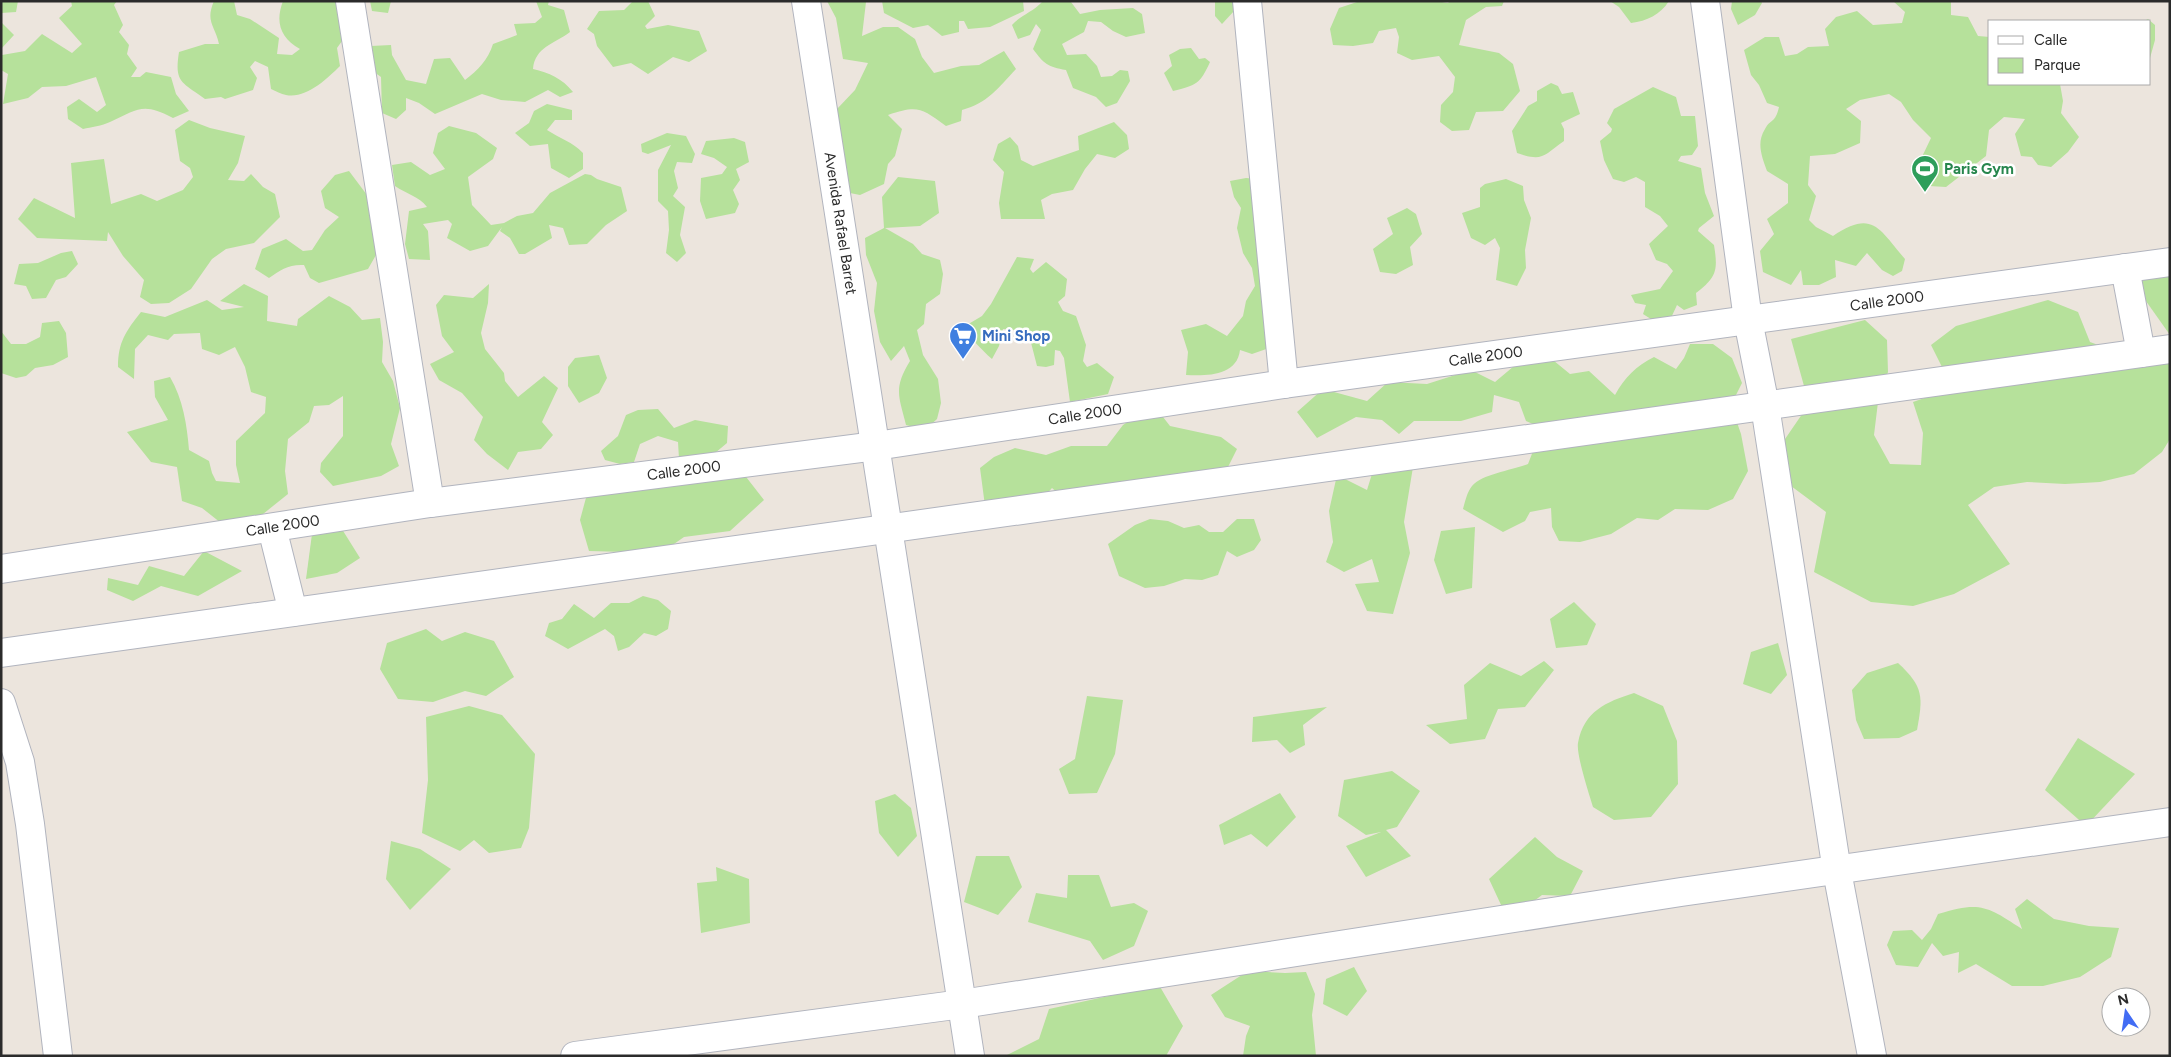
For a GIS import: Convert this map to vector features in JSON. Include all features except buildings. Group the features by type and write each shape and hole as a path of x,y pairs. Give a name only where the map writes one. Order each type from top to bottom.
{"street":[{"path":"350,1 430,504"},
{"name":"Avenida Rafael Barret","path":"806,1 890,529 970,1056"},
{"path":"1247,1 1284,384"},
{"path":"1705,1 1748,320 1765,406 1837,870 1872,1056"},
{"name":"Calle 2000","path":"1,569 430,504 876,446 1284,384 2170,262"},
{"path":"2125,268 2141,353"},
{"path":"1,653 2170,349"},
{"path":"272,528 293,612"},
{"path":"1,703 20,762 30,824 58,1056"},
{"path":"575,1056 962,1004 1681,892 2170,822"}],"green space":[{"path":"1,1 18,1 16,12 1,13"},
{"path":"71,1 117,1 114,5 123,25 119,32 129,45 127,54 137,68 131,77 140,77 146,72 171,77 176,94 189,111 173,118 154,110 141,109 107,123 83,129 68,119 67,107 79,99 97,112 106,105 96,77 66,86 42,87 28,98 3,104 8,74 1,70 2,55 25,51 42,34 72,53 82,44 59,18 72,6"},
{"path":"214,1 234,1 237,15 250,19 279,38 277,54 292,55 300,49 288,40 281,29 279,16 283,1 337,1 347,34 337,48 340,66 316,87 301,94 286,95 271,89 268,67 255,61 250,67 257,78 253,90 225,99 221,97 205,99 182,81 179,76 178,62 179,52 205,44 219,44 210,14"},
{"path":"370,1 391,1 388,13 372,11"},
{"path":"536,1 549,1 548,5 564,10 570,32 541,51 537,56 533,69 555,77 573,92 560,97 548,90 525,102 501,100 482,94 435,114 419,103 406,98 406,110 396,119 382,113 381,77 374,72 371,46 391,45 392,55 406,80 426,84 434,59 450,58 465,80 482,64 493,44 517,35 514,24 535,23 542,17"},
{"path":"633,1 648,1 655,16 645,26 647,29 668,25 699,31 707,51 689,62 673,57 648,74 631,63 613,67 597,46 594,34 587,29 599,11 624,10"},
{"path":"827,1 868,1 866,2 862,36 883,27 898,27 915,39 922,57 934,73 961,66 979,65 1004,51 1016,69 986,99 962,110 961,121 946,126 931,115 913,109 888,115 902,129 895,156 888,164 884,184 860,195 850,193 837,138 837,109 855,90 868,63 843,59 836,18"},
{"path":"882,1 1023,1 1024,11 990,27 968,29 964,21 959,21 959,32 942,36 928,25 913,28 884,13"},
{"path":"1043,1 1071,2 1080,14 1100,10 1133,8 1142,14 1145,33 1126,37 1113,31 1101,22 1088,21 1084,32 1062,44 1067,55 1086,54 1097,66 1101,77 1112,76 1120,70 1128,71 1130,81 1117,103 1106,107 1096,97 1073,88 1066,70 1055,68 1040,58 1033,49 1041,30 1036,24 1030,35 1018,39 1012,25"},
{"path":"1215,1 1236,1 1235,10 1222,24 1215,16"},
{"path":"1360,1 1436,1 1448,3 1450,1 1504,1 1502,6 1486,7 1466,20 1459,45 1499,53 1513,64 1520,91 1503,111 1476,112 1469,130 1452,131 1440,122 1441,105 1453,92 1455,77 1439,56 1412,60 1397,53 1399,37 1396,28 1379,31 1373,43 1353,46 1333,45 1330,29 1339,8"},
{"path":"1610,1 1669,1 1662,10 1653,16 1631,23 1619,7"},
{"path":"1732,1 1761,1 1762,3 1755,15 1738,25 1731,9"},
{"path":"1893,1 1951,1 1951,15 1968,17 1978,36 1988,37 1988,85 2060,85 2063,101 2061,113 2079,137 2068,152 2051,167 2038,165 2032,157 2021,156 2015,134 2025,119 2004,117 1989,130 1986,156 1946,187 1929,186 1918,165 1931,138 1913,120 1901,102 1889,94 1860,100 1846,109 1861,121 1860,143 1835,154 1810,156 1808,185 1816,196 1809,220 1816,227 1833,236 1857,224 1874,226 1881,231 1905,259 1902,271 1893,276 1882,270 1867,253 1856,266 1835,260 1836,277 1819,285 1803,285 1801,270 1791,285 1763,272 1760,251 1774,234 1767,219 1788,203 1788,184 1767,171 1763,160 1760,145 1762,134 1776,116 1779,107 1767,103 1759,85 1751,75 1744,50 1765,37 1779,37 1785,56 1797,54 1808,47 1829,46 1825,29 1836,17 1857,11 1873,25 1902,23 1905,12"},
{"path":"1,22 14,35 1,49"},
{"path":"2151,22 2155,25 2155,40 2151,54"},
{"path":"1191,48 1199,59 1205,58 1210,62 1197,82 1188,87 1173,91 1164,73 1172,66 1169,55 1180,49"},
{"path":"1551,83 1558,86 1562,94 1573,92 1580,114 1561,123 1564,129 1564,141 1547,154 1532,157 1517,153 1512,131 1528,106 1537,101 1537,91"},
{"path":"1653,87 1676,97 1681,116 1695,116 1698,146 1692,155 1681,156 1678,161 1701,168 1705,193 1714,216 1699,228 1698,231 1714,245 1716,261 1712,277 1696,293 1697,305 1684,310 1677,305 1670,320 1654,321 1643,314 1646,305 1635,303 1631,295 1660,289 1673,271 1667,264 1656,260 1649,244 1668,226 1660,216 1645,207 1645,182 1636,177 1624,182 1613,179 1604,160 1600,141 1611,132 1612,129 1607,123 1614,109"},
{"path":"547,104 572,110 572,120 555,120 547,130 583,153 583,169 569,178 551,168 548,144 530,146 515,133 529,123 534,111"},
{"path":"189,120 210,128 245,136 238,163 228,180 244,181 251,174 263,187 275,194 280,217 254,243 226,249 212,259 191,289 169,303 151,304 140,297 144,280 123,256 108,232 107,241 37,238 18,219 34,198 75,218 71,163 104,159 111,204 141,194 157,201 183,190 193,177 190,168 180,161 175,130"},
{"path":"1114,122 1127,135 1129,149 1115,158 1097,154 1085,169 1073,190 1052,194 1041,200 1045,219 1001,219 999,203 1004,172 993,160 998,144 1010,137 1018,146 1021,160 1033,166 1079,150 1078,136"},
{"path":"449,126 476,133 497,148 493,159 468,177 472,205 491,225 504,223 517,216 533,213 550,193 585,174 621,187 627,211 606,225 587,244 569,245 563,228 549,225 552,238 525,254 519,254 510,238 500,231 502,227 488,246 470,251 447,238 452,224 448,220 423,224 428,231 430,260 409,259 405,244 409,211 427,207 424,203 395,186 392,165 411,162 430,175 445,169 433,153 438,133"},
{"path":"667,133 686,136 695,154 692,163 677,162 674,171 678,188 673,196 685,207 680,235 686,253 677,262 666,253 669,230 668,211 658,201 658,170 671,145 648,154 642,152 641,144"},
{"path":"734,138 745,142 749,162 736,169 740,180 733,190 739,204 735,213 706,219 700,201 701,178 722,174 727,167 714,158 701,154 706,141"},
{"path":"349,171 370,199 382,238 376,255 368,269 319,283 310,278 304,265 294,265 285,268 269,278 255,269 262,249 286,239 303,251 312,250 325,230 339,217 325,208 321,191 335,175"},
{"path":"898,177 935,181 939,213 920,226 885,228 913,244 922,254 940,260 943,274 940,294 926,304 924,324 917,330 923,355 938,379 941,403 937,419 925,430 906,425 899,386 910,361 904,346 891,361 880,342 874,311 877,283 866,255 865,238 884,228 882,197"},
{"path":"1246,178 1256,179 1272,347 1252,354 1240,350 1238,359 1233,365 1220,373 1186,375 1188,352 1181,330 1206,324 1227,336 1243,316 1246,301 1255,286 1252,268 1243,253 1237,228 1241,208 1234,197 1230,181"},
{"path":"1506,179 1523,186 1524,200 1531,218 1525,250 1526,268 1517,286 1496,280 1500,248 1495,238 1485,245 1471,238 1462,213 1480,207 1480,188 1485,184"},
{"path":"1407,208 1416,214 1422,234 1410,247 1413,265 1396,274 1380,272 1373,249 1393,234 1387,218"},
{"path":"72,251 78,264 66,277 56,280 46,298 32,299 26,286 14,284 19,264 38,263 61,253"},
{"path":"1017,257 1034,259 1030,269 1033,273 1046,262 1067,279 1065,296 1058,302 1063,311 1076,316 1086,345 1083,361 1087,367 1097,363 1114,377 1108,394 1070,402 1064,358 1060,351 1055,350 1054,365 1046,367 1037,366 1028,331 1003,329 999,346 992,359 960,329 982,316 991,304"},
{"path":"2170,262 2170,335 2136,287 2153,264"},
{"path":"244,284 268,296 267,321 297,326 298,319 329,296 350,307 362,320 380,318 383,342 382,362 393,381 400,408 391,444 399,466 381,476 333,486 320,472 321,463 343,436 343,396 329,405 314,406 309,422 288,439 285,471 288,494 258,518 221,523 202,508 182,501 177,467 151,462 127,432 168,420 155,397 154,381 170,377 184,412 189,450 209,461 216,481 240,483 236,465 236,441 265,413 266,397 251,392 245,367 235,347 219,355 202,349 200,333 174,334 168,340 148,335 135,349 134,379 118,367 118,358 124,337 141,312 165,317 207,300 222,310 244,307 220,301"},
{"path":"489,284 488,303 481,333 485,349 504,373 505,381 518,397 544,376 558,388 542,422 553,435 541,449 518,452 508,470 487,454 474,440 483,417 462,393 439,380 430,364 454,352 442,336 436,305 444,295 473,298"},
{"path":"2048,300 2078,312 2090,342 2120,353 2170,361 2170,439 2162,452 2134,474 2100,482 2065,484 2027,482 1994,487 1968,505 2010,564 1954,594 1913,606 1871,602 1814,572 1826,512 1787,483 1783,442 1809,404 1791,339 1865,320 1887,340 1888,372 1878,402 1874,435 1890,464 1921,465 1923,433 1913,402 1942,392 1949,381 1931,345 1956,326"},
{"path":"59,321 66,333 68,357 53,365 35,368 26,376 16,378 1,373 1,331 11,344 26,344 40,337 42,323"},
{"path":"1690,344 1713,344 1732,358 1742,383 1731,405 1741,434 1748,471 1733,499 1708,510 1675,509 1658,520 1637,518 1611,534 1580,542 1559,541 1552,527 1551,508 1530,512 1525,521 1503,532 1463,509 1469,491 1477,482 1490,475 1528,464 1542,428 1526,421 1519,402 1494,395 1492,412 1461,421 1414,421 1399,434 1382,420 1356,417 1317,438 1297,412 1323,389 1367,401 1388,382 1427,384 1471,370 1495,382 1520,361 1548,356 1570,374 1589,371 1615,395 1632,373 1654,357 1676,369 1684,358"},
{"path":"599,355 607,378 599,393 579,403 568,386 568,367 575,358"},
{"path":"658,409 674,428 695,420 728,426 727,443 709,458 679,459 678,442 658,436 640,444 634,462 620,464 605,460 601,451 618,436 626,415 638,410"},
{"path":"1141,413 1163,417 1170,426 1221,437 1237,449 1218,487 1063,498 1052,488 1038,504 985,506 980,468 994,457 1015,448 1046,455 1071,446 1107,446 1123,425"},
{"path":"1376,461 1413,467 1404,522 1410,553 1393,614 1367,611 1355,584 1379,582 1372,559 1344,572 1326,562 1333,542 1329,511 1337,475 1367,490"},
{"path":"736,464 764,500 730,531 684,537 661,553 589,551 580,520 590,483"},
{"path":"1150,519 1168,521 1184,528 1199,525 1209,532 1223,532 1237,519 1254,519 1261,540 1254,550 1237,557 1227,551 1218,575 1202,580 1185,579 1164,586 1145,588 1119,576 1108,544 1135,525"},
{"path":"340,526 360,558 337,573 306,579 312,534"},
{"path":"1475,527 1472,588 1446,594 1434,560 1441,531"},
{"path":"204,551 242,571 198,596 161,586 133,601 107,590 108,578 138,585 149,566 184,576"},
{"path":"643,596 658,600 671,611 668,629 656,636 644,633 629,647 618,651 614,636 605,629 568,649 545,636 549,623 562,619 574,604 594,618 611,603 629,603"},
{"path":"1574,602 1596,624 1587,645 1556,648 1550,619"},
{"path":"426,629 442,641 465,632 494,641 514,677 486,696 465,691 433,702 398,699 380,669 387,643"},
{"path":"1778,643 1787,675 1771,694 1743,684 1751,652"},
{"path":"1544,661 1554,670 1525,707 1498,709 1485,739 1450,744 1426,725 1467,719 1464,685 1490,663 1521,676"},
{"path":"1898,663 1913,679 1920,693 1917,730 1899,738 1864,739 1856,720 1852,690 1867,673"},
{"path":"1634,693 1663,706 1677,741 1678,784 1651,817 1614,820 1593,807 1581,765 1578,743 1585,723 1591,715 1606,704"},
{"path":"1087,696 1123,700 1115,754 1097,793 1069,794 1059,769 1075,759"},
{"path":"469,706 502,715 535,754 529,828 521,848 489,853 474,840 460,851 422,833 428,780 426,717"},
{"path":"1327,707 1303,725 1305,745 1290,753 1277,740 1252,742 1253,717"},
{"path":"2078,738 2135,774 2086,826 2045,790"},
{"path":"1392,771 1420,791 1397,827 1386,830 1411,856 1366,877 1346,846 1381,832 1366,835 1338,816 1344,780"},
{"path":"1280,793 1296,817 1267,847 1251,834 1224,845 1219,825"},
{"path":"895,794 911,808 917,836 898,857 879,833 875,801"},
{"path":"1535,837 1557,857 1583,871 1570,896 1542,895 1526,907 1502,907 1489,879"},
{"path":"391,841 420,849 451,869 410,910 386,879"},
{"path":"976,856 1009,856 1022,887 998,915 964,902"},
{"path":"716,867 749,879 750,923 701,933 697,883 717,881"},
{"path":"1068,875 1099,875 1111,907 1134,903 1148,911 1134,946 1103,960 1090,941 1028,922 1036,893 1067,898"},
{"path":"2027,899 2054,919 2089,926 2119,928 2111,957 2080,977 2043,986 2012,986 1976,964 1958,973 1959,952 1943,956 1932,943 1918,967 1896,965 1887,945 1893,931 1912,930 1922,940 1931,929 1938,914 1964,908 1983,908 2000,915 2022,929 2015,909"},
{"path":"1354,967 1367,991 1347,1016 1323,1004 1326,979"},
{"path":"1248,971 1306,972 1315,994 1312,1015 1316,1056 1243,1056 1246,1036 1250,1026 1225,1017 1211,995"},
{"path":"1159,985 1183,1026 1166,1056 1005,1056 1039,1039 1049,1009"}],"place":[{"name":"Paris Gym","path":"1925,193"},
{"name":"Mini Shop","path":"963,360"}]}
